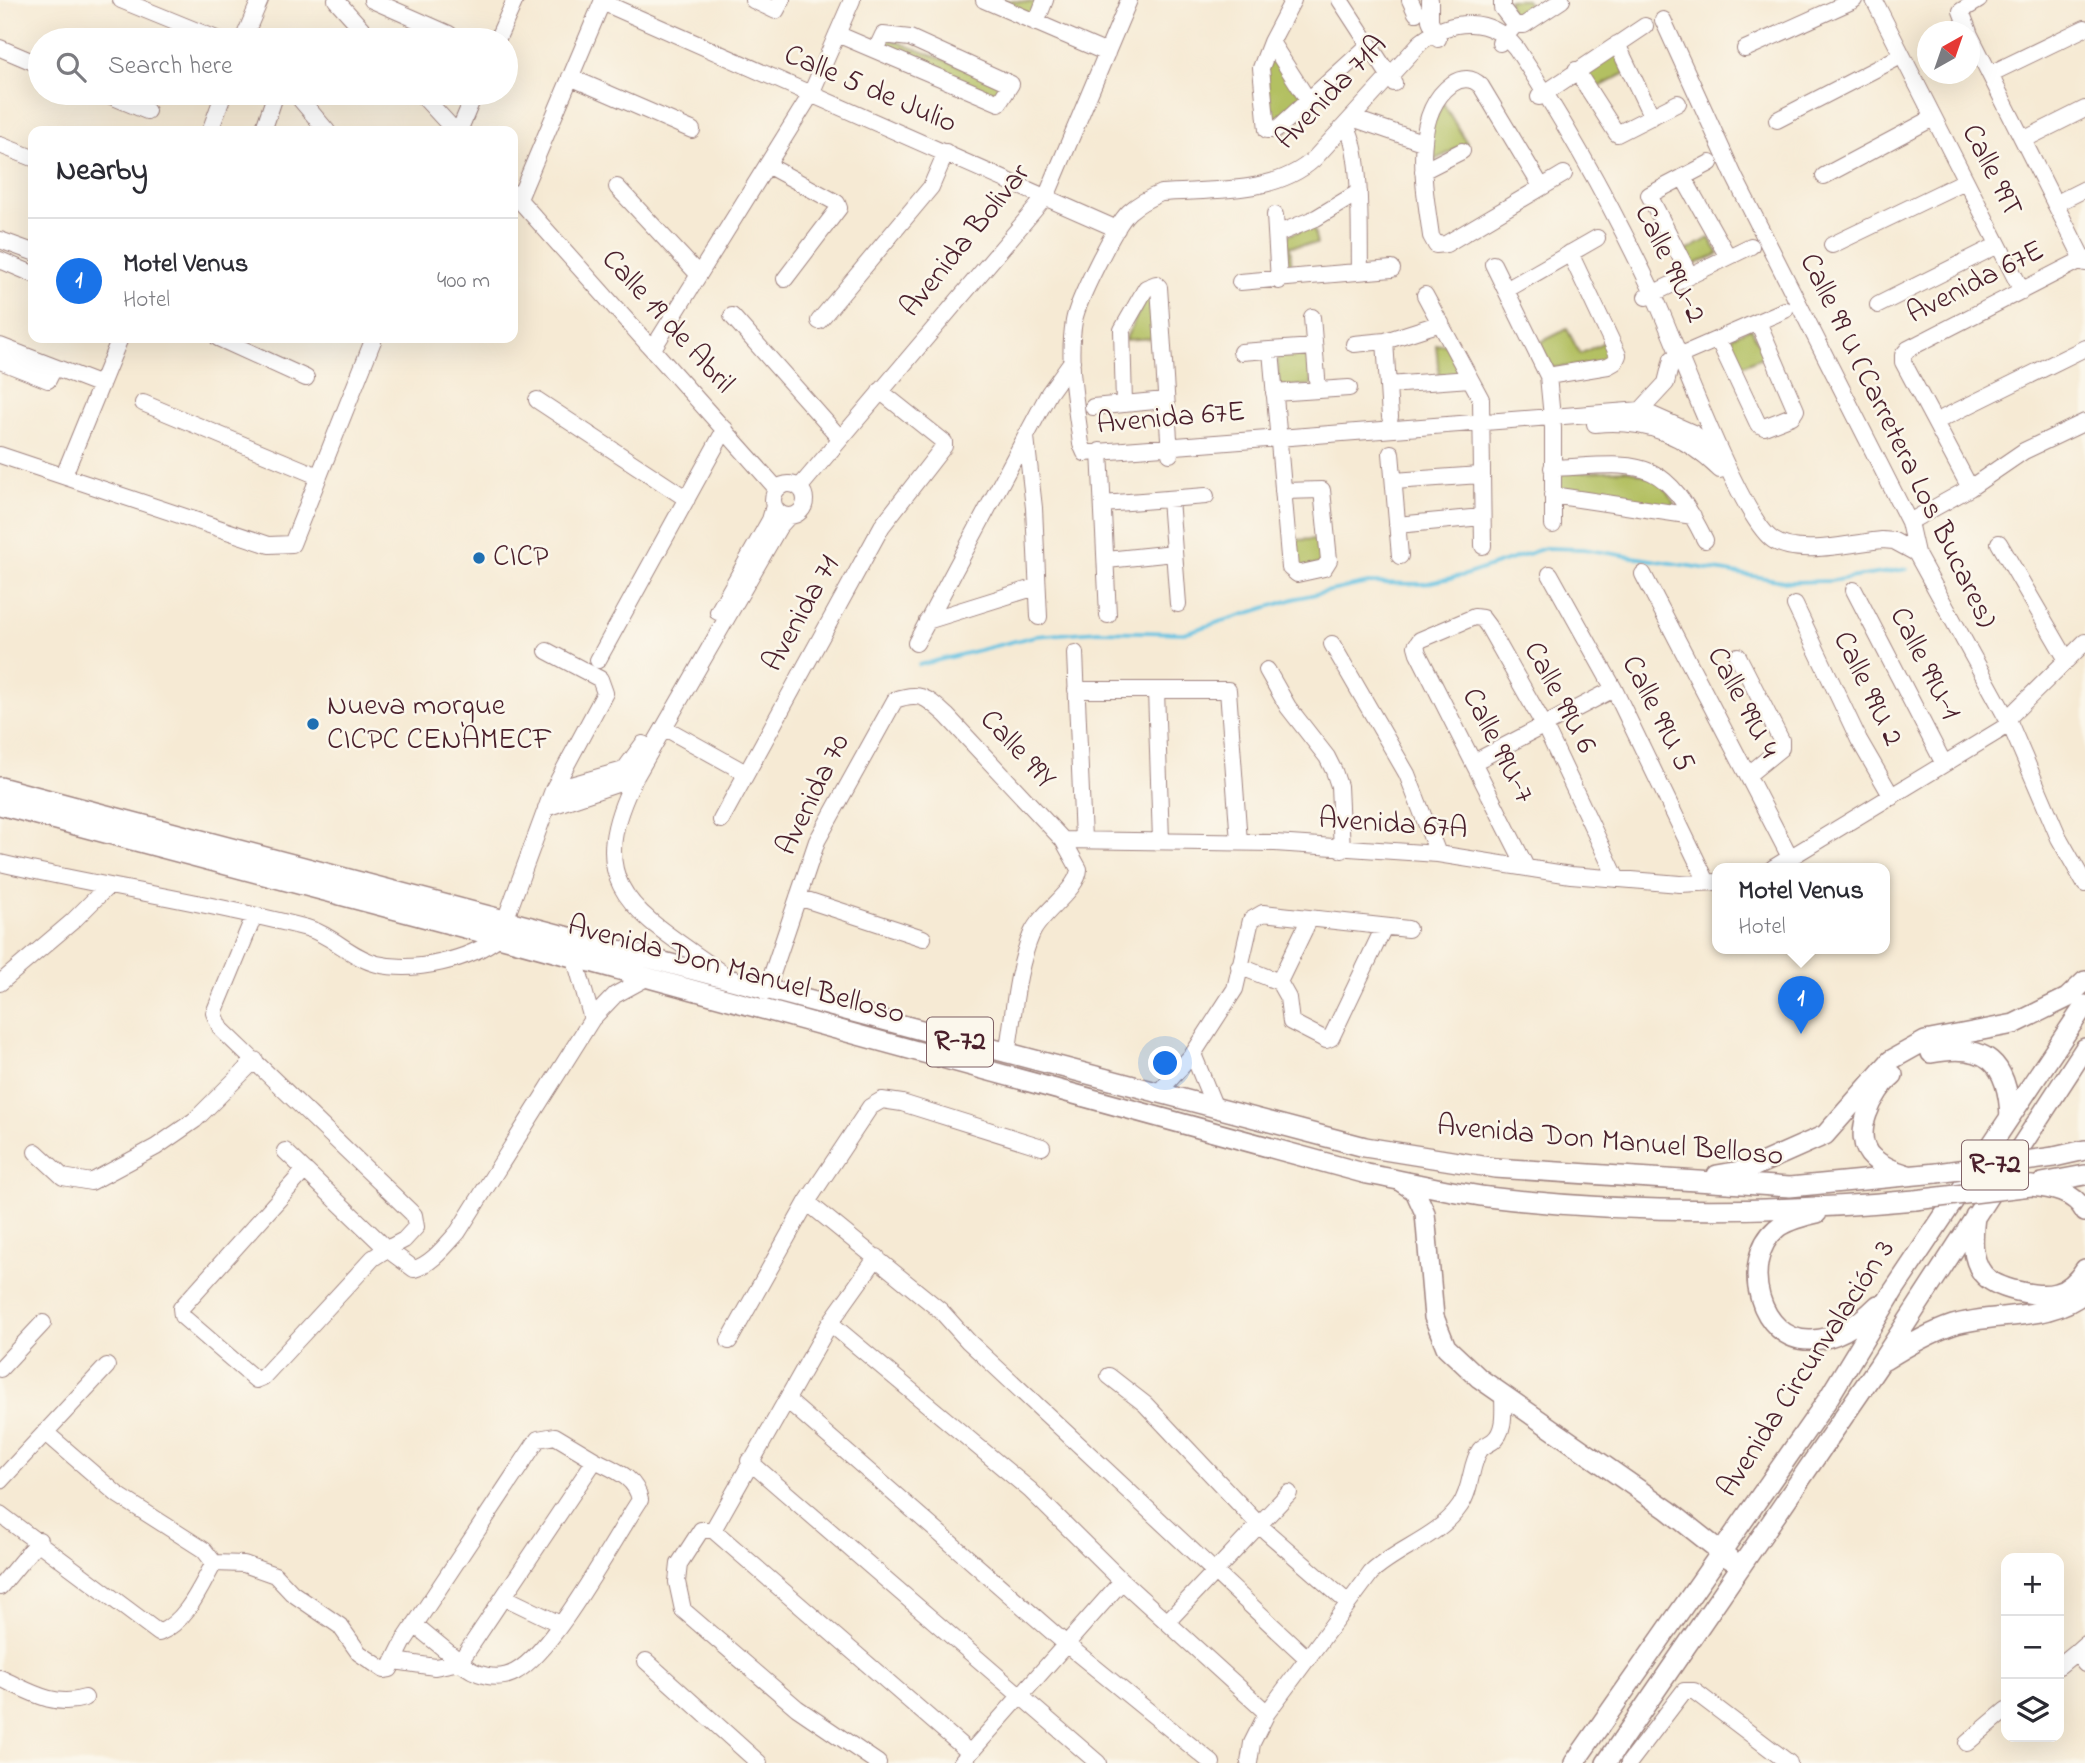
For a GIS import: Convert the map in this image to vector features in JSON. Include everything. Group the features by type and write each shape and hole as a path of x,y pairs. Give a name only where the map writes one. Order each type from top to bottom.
{"main road":[{"name":"Avenida Don Manuel Belloso","path":"0,788 501,930 575,959 1397,1179 1487,1196 1618,1208 1836,1207 2031,1186 2085,1175"},
{"name":"Avenida Don Manuel Belloso","path":"0,805 501,930 737,984 1365,1147 1495,1168 1790,1187 1916,1177 2085,1150"},
{"path":"1678,1181 1746,1171 1825,1135 1891,1060 1925,1041 2014,1024 2067,998 2085,981"},
{"name":"Avenida Circunvalación 3","path":"1574,1763 1826,1402 1894,1290 2085,1005"},
{"path":"1916,1177 1892,1170 1871,1157 1863,1139 1866,1113 1886,1081 1918,1056 1955,1048 1985,1056 2004,1075 2010,1117"},
{"name":"Avenida Circunvalación 3","path":"1606,1763 1878,1364 2085,1048"},
{"path":"1397,1179 1415,1191 1425,1213 1434,1317 1446,1347 1479,1378 1668,1510 1740,1565"},
{"name":"R-72","path":"2055,1181 2085,1182"},
{"path":"2031,1186 2057,1189 2082,1205 2085,1212"},
{"path":"1836,1207 1777,1228 1760,1250 1755,1276 1760,1299 1773,1321 1791,1335 1811,1341 1837,1335 1868,1315 1894,1290"},
{"path":"1975,1213 1974,1258 1984,1276 2003,1286 2037,1295 2057,1293 2076,1282 2085,1269"},
{"path":"1878,1364 1913,1342 1954,1325 2060,1307 2085,1292"}],"street":[{"path":"121,0 190,28"},
{"path":"248,28 260,0"},
{"path":"336,0 361,28"},
{"path":"372,0 435,28"},
{"path":"503,28 515,0"},
{"path":"753,0 776,11 782,0"},
{"path":"654,347 810,96 852,0"},
{"path":"984,0 1107,53"},
{"path":"1036,23 1045,0"},
{"name":"Avenida Bolivar","path":"799,488 1047,195 1129,0"},
{"path":"1293,0 1271,42 1261,76 1268,130 1276,130 1368,46"},
{"path":"1340,0 1392,80"},
{"path":"1430,0 1430,20 1436,36 1460,23 1500,33 1524,24 1562,0"},
{"name":"Calle 99U-2","path":"1502,0 1500,33 1542,95 1609,205 1723,465 1739,512 1752,533 1769,543 1802,549 1894,541 1916,553"},
{"path":"1745,49 1854,0"},
{"name":"Calle 99T","path":"1874,0 2022,291"},
{"path":"1964,21 1961,16 1964,8 1979,0"},
{"path":"518,192 603,1"},
{"name":"Calle 5 de Julio","path":"603,1 810,96 1047,195 1117,229"},
{"name":"Calle 99 U (Carretera Los Bucares)","path":"1662,20 1735,178 1909,522 1916,553 2008,722 2059,838 2085,884"},
{"path":"1542,95 1645,26"},
{"path":"1990,74 2085,28"},
{"path":"837,34 999,103 1010,84 907,37 883,35 876,50"},
{"name":"Avenida 71A","path":"1117,229 1129,212 1147,198 1161,193 1254,186 1295,174 1352,124 1436,36"},
{"path":"1271,42 1308,100"},
{"path":"1617,44 1652,117"},
{"path":"0,48 28,60"},
{"path":"1980,54 2085,260"},
{"path":"1777,120 1901,56"},
{"path":"1576,70 1613,131 1621,133 1678,103"},
{"path":"570,77 692,130"},
{"path":"1541,186 1481,86 1471,79 1460,79 1439,98 1422,142 1431,236 1436,245 1446,244 1564,174"},
{"path":"133,105 147,111"},
{"path":"215,126 221,105"},
{"path":"265,126 272,105"},
{"path":"305,105 323,126"},
{"path":"432,105 452,126"},
{"path":"459,126 469,105"},
{"path":"2023,140 2085,109"},
{"path":"1824,176 1933,118"},
{"path":"1360,271 1359,192 1352,124 1422,142"},
{"path":"0,145 28,156"},
{"path":"1423,171 1462,151"},
{"path":"819,321 931,187 946,152"},
{"path":"1689,274 1649,195 1710,163"},
{"path":"767,165 837,203 839,208 785,279"},
{"path":"1684,177 1728,257"},
{"path":"1832,245 1965,181"},
{"path":"617,187 699,275"},
{"path":"2055,204 2085,189"},
{"path":"1277,234 1316,218 1359,192"},
{"name":"Calle 19 de Abril","path":"518,198 654,347 777,489"},
{"path":"1275,215 1279,281"},
{"path":"1108,615 1103,504 1096,455 1080,444 1072,361 1074,318 1117,229"},
{"path":"1506,290 1597,238"},
{"path":"0,240 28,250"},
{"path":"1878,305 1998,245"},
{"path":"1649,295 1751,246"},
{"path":"1548,376 1608,366 1615,362 1618,355 1570,253"},
{"path":"0,260 28,272"},
{"name":"Avenida 67E","path":"1935,422 1903,362 1903,355 1908,349 2085,260"},
{"path":"1493,264 1548,376 1553,423 1553,525"},
{"path":"1240,282 1279,281 1392,269"},
{"path":"1124,403 1122,330 1151,283 1159,287 1169,452"},
{"path":"1425,295 1481,399 1483,546"},
{"path":"1641,410 1666,383 1677,357 1785,310"},
{"path":"732,316 840,438"},
{"path":"1311,317 1318,390"},
{"path":"1718,339 1758,424 1764,428 1792,416 1796,410 1758,322"},
{"path":"1354,344 1385,341 1440,323"},
{"path":"1385,341 1390,417"},
{"path":"64,475 118,343"},
{"path":"229,343 306,377"},
{"path":"0,455 269,545 283,547 292,544 372,343"},
{"path":"0,346 101,385"},
{"path":"1241,352 1314,347"},
{"path":"1970,488 1935,422 2085,348"},
{"path":"1272,351 1283,491 1293,573 1324,568 1329,560 1322,490 1283,491"},
{"name":"Calle 99U-2","path":"1677,357 1709,445 1723,465"},
{"path":"0,361 48,380 54,368"},
{"path":"916,643 1049,393 1072,361"},
{"path":"1388,384 1470,379"},
{"path":"1275,393 1349,388"},
{"name":"Avenida 71","path":"720,820 882,526 945,444 880,391"},
{"path":"537,400 687,499"},
{"path":"1093,407 1165,400"},
{"path":"143,403 317,476"},
{"name":"Avenida 67E","path":"1553,423 1641,410 1674,424 1709,445"},
{"path":"1909,522 1970,488 2024,451 2085,422"},
{"name":"Avenida 67E","path":"1096,455 1169,452 1481,427 1553,423 1641,424 1670,433 1723,465"},
{"path":"598,660 725,429"},
{"path":"1026,437 1034,508 1038,617"},
{"path":"1391,453 1400,556"},
{"path":"1552,468 1629,465 1650,469 1681,496 1705,540"},
{"path":"1394,481 1480,475"},
{"path":"553,790 616,773 632,762 770,520 777,489 790,484 799,488 804,504 800,511 789,516 779,527 664,727 617,817 611,842 616,876 628,899 644,916 737,984"},
{"path":"1552,495 1693,516"},
{"path":"1103,504 1206,496"},
{"path":"1170,499 1178,604"},
{"path":"774,506 780,513 789,516"},
{"path":"1397,526 1482,517"},
{"path":"1999,543 2067,660"},
{"path":"1107,560 1174,553"},
{"name":"Calle 99U 5","path":"1550,574 1614,689 1712,882"},
{"name":"Calle 99U 4","path":"1643,574 1791,859"},
{"path":"927,621 1036,587"},
{"name":"Calle 99U-1","path":"1854,590 1944,764"},
{"name":"Calle 99U 2","path":"1795,605 1859,740 1892,797"},
{"name":"Calle 99U 6","path":"1418,653 1416,646 1420,640 1461,621 1482,618 1545,727 1617,878"},
{"path":"1783,863 2008,722 2085,642"},
{"path":"1332,644 1407,774 1438,854"},
{"path":"0,863 106,888 211,905 310,929 376,964 400,966 456,957 481,948 501,930 553,790 605,693 600,680 547,651"},
{"path":"1074,653 1083,839"},
{"name":"Calle 99U-7","path":"1418,653 1525,865"},
{"path":"1738,656 1781,740 1781,748 1776,754 1749,774"},
{"path":"1266,670 1334,771 1339,786 1342,850"},
{"path":"1474,762 1614,689"},
{"path":"1076,690 1227,690 1239,842"},
{"path":"1156,690 1161,841"},
{"name":"Avenida 70","path":"766,992 817,841 895,700 911,694 928,699"},
{"name":"Calle 99Y","path":"928,699 1063,840 1079,869 1079,876 1045,913 1033,932 1021,967 1007,1054"},
{"path":"664,727 746,773"},
{"path":"546,808 635,778"},
{"name":"Avenida 67A","path":"1063,840 1239,842 1438,854 1571,874 1680,884 1712,882"},
{"path":"0,983 73,921 106,888"},
{"path":"798,897 923,938"},
{"path":"1157,1094 1193,1054 1235,989 1251,920 1255,915 1263,913 1408,929"},
{"path":"254,916 214,1013 221,1029 414,1214 416,1227 411,1234 360,1270 263,1377 256,1380 182,1315 181,1308 305,1170"},
{"path":"1279,982 1309,920"},
{"path":"1239,966 1279,982 1289,998 1292,1022 1326,1040 1331,1038 1384,927"},
{"path":"575,959 592,1019"},
{"path":"285,1151 387,1249 415,1269 424,1265 458,1232 592,1019 615,995 648,977"},
{"path":"1193,1054 1215,1108"},
{"path":"36,1153 63,1177 91,1182 156,1147 195,1120 219,1099 255,1060"},
{"path":"729,1341 807,1202 870,1107 882,1100 1042,1147"},
{"path":"807,1202 941,1311 968,1341 1308,1659"},
{"path":"713,1530 749,1461 830,1323 877,1257"},
{"path":"830,1323 1030,1490 1122,1581 1267,1713"},
{"path":"0,1369 43,1324"},
{"path":"0,1481 107,1366"},
{"path":"1109,1376 1145,1404 1260,1525 1347,1602"},
{"path":"1249,1763 1252,1743 1267,1713 1347,1602 1389,1557 1438,1529 1460,1507 1467,1494 1479,1450 1498,1435 1503,1424 1503,1395"},
{"path":"787,1400 1066,1644 1212,1763"},
{"path":"45,1432 118,1495 204,1550 214,1563"},
{"path":"214,1563 244,1564 275,1575 292,1593 340,1626 359,1653 384,1670 390,1669 415,1625 538,1439 555,1436 624,1475 638,1488 640,1500 560,1624 529,1663 512,1674 500,1677 479,1674 415,1625"},
{"path":"396,1661 435,1667 460,1662 595,1460"},
{"path":"749,1461 1098,1763"},
{"path":"1167,1622 1289,1493"},
{"path":"0,1514 159,1633 170,1629 189,1608 214,1563"},
{"path":"878,1763 797,1708 683,1610 677,1582 678,1564 701,1530 713,1530 965,1758 1122,1581"},
{"path":"0,1587 39,1541"},
{"path":"504,1597 560,1624"},
{"path":"2064,1663 2082,1653"},
{"path":"646,1661 760,1763"},
{"path":"0,1678 54,1702 69,1703 85,1698"},
{"path":"1629,1763 1684,1691 1694,1691 1790,1763"},
{"path":"1967,1743 2001,1714"}],"green space":[{"path":"995,0 1039,3 1033,17"},
{"path":"1508,0 1526,0 1533,11 1512,18"},
{"path":"887,38 1005,83 996,98 883,48"},
{"path":"1616,52 1626,73 1594,90 1584,73"},
{"path":"1273,53 1303,96 1270,126 1266,70"},
{"path":"1443,103 1467,143 1426,165 1427,131"},
{"path":"1313,226 1317,244 1290,246 1292,273 1284,273 1283,237"},
{"path":"1709,238 1719,254 1691,266 1685,252"},
{"path":"1152,296 1155,338 1125,340 1146,297"},
{"path":"1751,328 1764,356 1737,368 1724,340"},
{"path":"1567,329 1580,354 1606,341 1611,350 1608,363 1552,368 1539,343"},
{"path":"1447,344 1464,375 1439,376 1436,345"},
{"path":"1309,352 1312,385 1279,387 1277,355"},
{"path":"1627,470 1663,486 1675,508 1558,490 1558,473"},
{"path":"1322,539 1326,563 1297,569 1292,540"}],"waterway":[{"path":"919,665 1035,636 1097,631 1184,633 1297,598 1368,583 1423,584 1465,575 1545,548 1583,549 1790,582 1830,581 1907,569"}],"place":[{"name":"CICP","path":"479,558"},
{"name":"Nueva morgue CICPC CENAMECF","path":"313,724"},
{"name":"Motel Venus","path":"1801,1034"}]}
